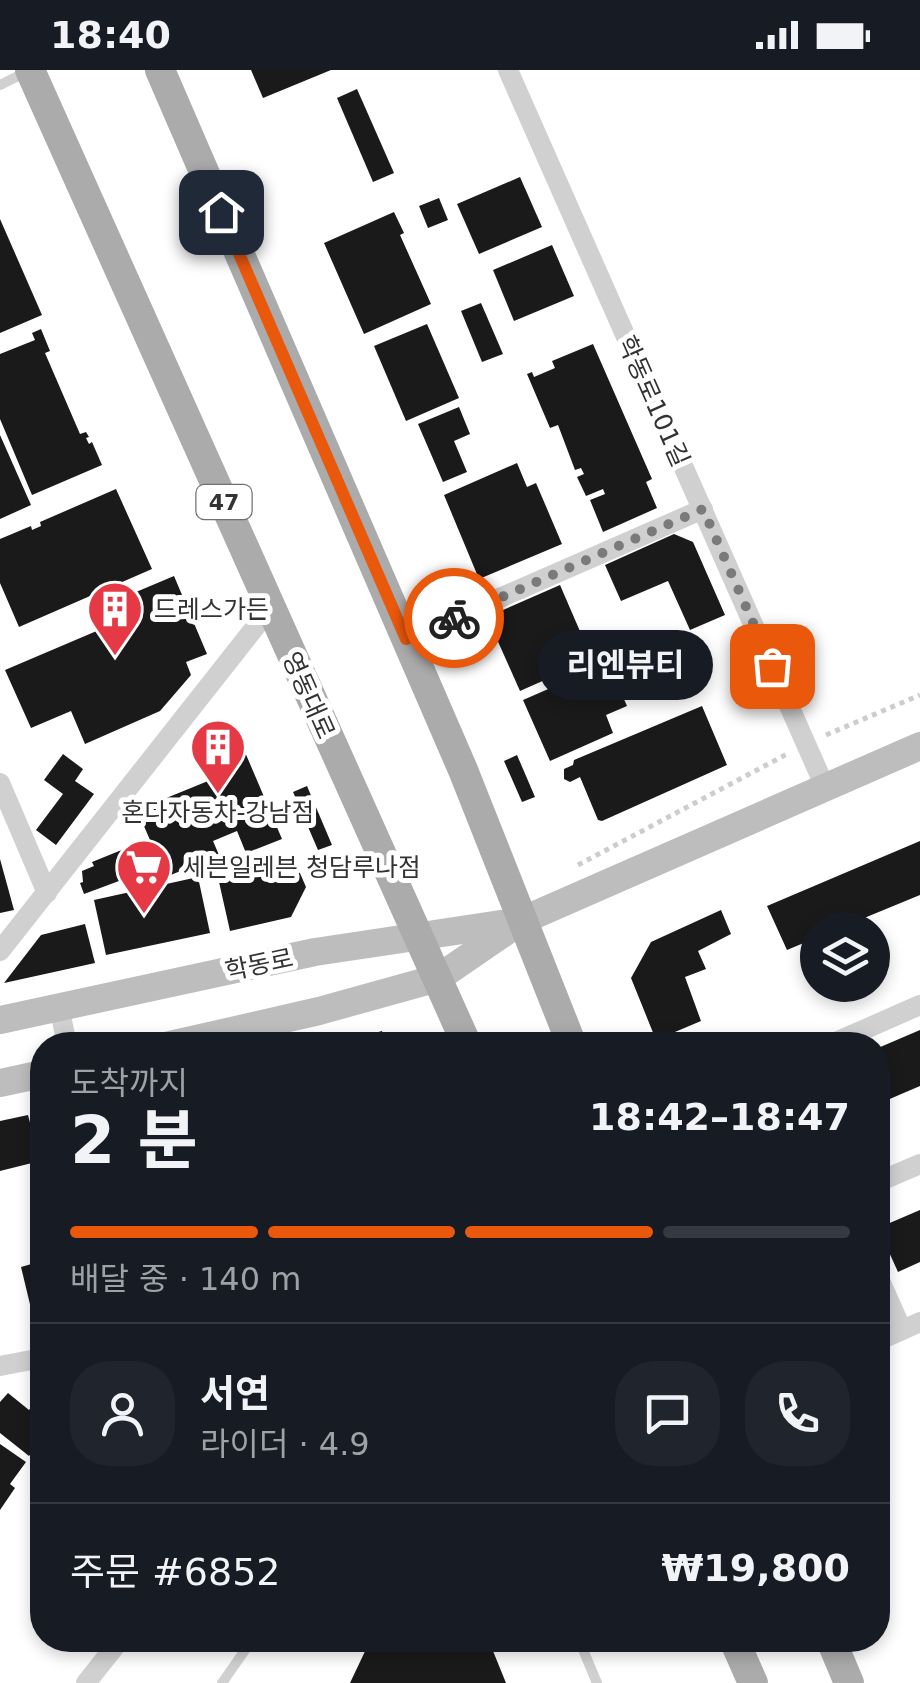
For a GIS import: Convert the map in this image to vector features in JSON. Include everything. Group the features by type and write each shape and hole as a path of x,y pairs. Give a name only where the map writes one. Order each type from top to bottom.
{"main road":[{"name":"영동대로","path":"30,70 461,1032"},
{"path":"160,70 463,770 567,1032"},
{"name":"학동로","path":"227,1032 438,978 521,921 920,746"},
{"name":"학동로","path":"0,1020 315,952 521,921"},
{"path":"0,1083 30,1077"},
{"path":"739,1652 753,1683"},
{"path":"836,1652 850,1683"}],"street":[{"name":"학동로101길","path":"508,70 825,787"},
{"path":"406,639 703,509"},
{"path":"0,952 271,607"},
{"path":"0,783 46,893"},
{"path":"859,1032 920,1005"},
{"path":"59,1006 64,1032"},
{"path":"890,1177 920,1164"},
{"path":"890,1294 911,1326"},
{"path":"0,1366 30,1360"},
{"path":"86,1683 111,1652"}],"lane":[{"path":"0,85 30,70"},
{"path":"222,1683 244,1652"},
{"path":"584,1652 597,1683"}],"path":[{"path":"573,867 806,744 920,696"}],"building":[{"path":"251,70 331,70 263,98"},
{"path":"357,89 394,173 373,182 337,98"},
{"path":"520,177 542,227 479,254 457,204"},
{"path":"439,198 448,220 428,228 419,206"},
{"path":"394,212 404,233 400,235 431,304 364,334 324,243"},
{"path":"0,219 42,315 0,333"},
{"path":"552,245 574,296 514,321 493,270"},
{"path":"481,303 503,354 482,362 461,311"},
{"path":"427,324 459,398 406,421 374,346"},
{"path":"41,329 50,351 45,353 80,434 86,432 102,465 32,495 0,419 0,354 35,340 32,333"},
{"path":"593,344 652,479 646,482 657,508 603,532 590,500 605,494 603,489 586,496 577,477 584,474 581,468 575,470 558,425 550,428 527,374 532,372 534,377 555,368 552,361"},
{"path":"459,407 470,434 454,441 467,472 443,482 418,424"},
{"path":"0,435 31,505 0,519"},
{"path":"517,463 527,487 536,483 562,544 479,579 444,495"},
{"path":"116,489 152,569 19,627 0,583 0,539 31,526 32,530 41,526 40,522"},
{"path":"674,534 693,542 725,615 690,630 668,581 621,601 605,565"},
{"name":"드레스가든","path":"174,576 207,654 186,662 191,675 160,711 85,744 71,711 31,728 5,670 106,627 98,608"},
{"path":"560,585 592,659 520,691 487,617"},
{"path":"608,663 627,706 606,715 613,733 550,761 523,700"},
{"path":"702,706 727,765 602,821 598,820 580,777 570,782 564,779 564,769 573,765 574,760"},
{"name":"혼다자동차-강남점","path":"236,731 282,839 246,853 237,831 213,841 219,855 166,877 137,810 208,781 195,748"},
{"path":"63,754 83,769 75,781 94,794 56,845 36,830 63,794 44,780"},
{"path":"517,755 535,797 522,802 504,761"},
{"path":"307,786 332,845 318,850 293,792"},
{"path":"920,841 920,895 879,912 800,912 800,945 787,950 767,906"},
{"path":"134,845 146,871 84,894 80,883 82,871 94,866 92,862"},
{"path":"293,857 306,887 291,917 230,931 217,873 250,866 250,859 253,866"},
{"path":"0,859 14,910 0,913"},
{"path":"198,877 210,933 106,955 94,900"},
{"path":"721,910 731,934 698,951 706,969 685,977 701,1021 675,1032 653,1032 631,978 651,942"},
{"path":"85,924 95,963 4,983 41,935"},
{"path":"920,1030 920,1086 890,1099 890,1043"},
{"path":"28,1115 30,1164 0,1171 0,1121"},
{"path":"920,1210 920,1262 898,1272 890,1254 890,1223"},
{"path":"30,1264 30,1304 21,1267"},
{"path":"8,1393 30,1409 29,1456 0,1433 0,1402"},
{"path":"0,1444 26,1462 10,1484 15,1488 0,1510"},
{"path":"365,1652 493,1652 506,1683 350,1683"}],"way so far":[{"path":"454,618 703,509 772,666"}],"place":[{"name":"드레스가든","path":"115,658"},
{"name":"리엔뷰티","path":"772,666"},
{"name":"혼다자동차-강남점","path":"218,796"},
{"name":"세븐일레븐 청담루나점","path":"144,916"}],"route":[{"path":"221,212 406,639 454,618"}]}
